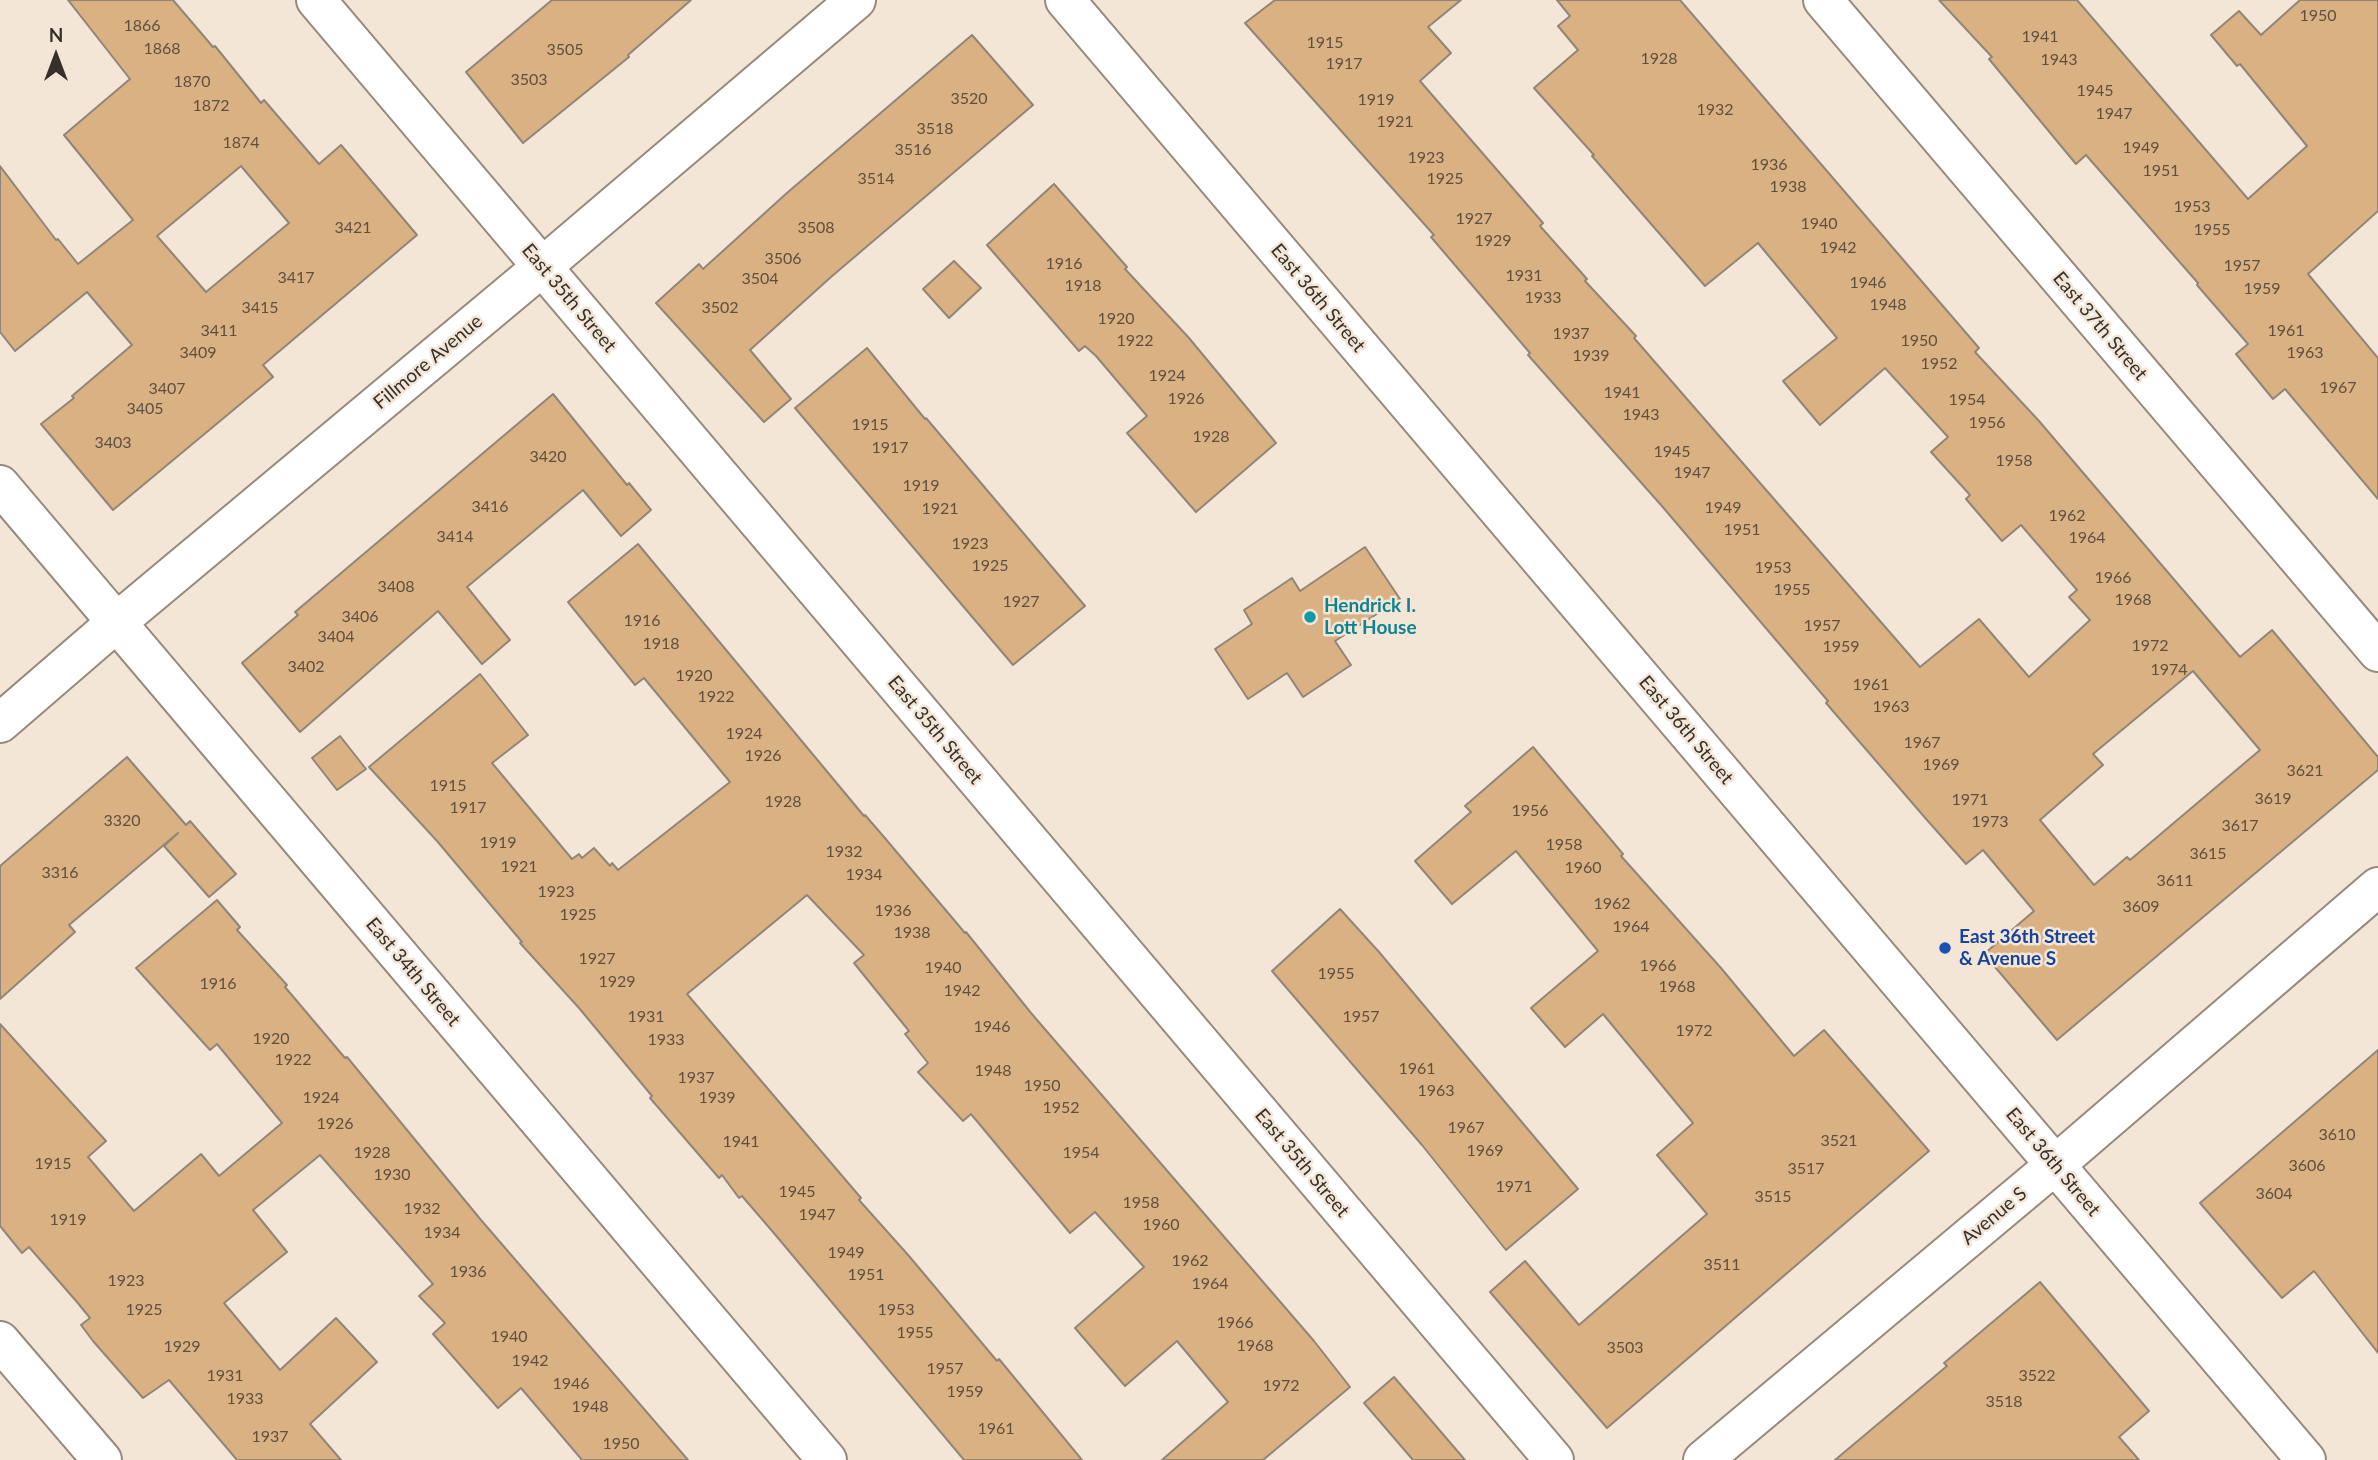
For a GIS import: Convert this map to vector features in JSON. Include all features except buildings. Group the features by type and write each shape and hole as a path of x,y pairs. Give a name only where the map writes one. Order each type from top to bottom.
{"street":[{"name":"East 35th Street","path":"316,0 1554,1460"},
{"name":"Fillmore Avenue","path":"0,723 856,0"},
{"name":"East 36th Street","path":"1065,0 2306,1460"},
{"name":"East 37th Street","path":"1823,0 2378,652"},
{"name":"East 34th Street","path":"0,485 827,1460"},
{"name":"Avenue S","path":"1703,1460 2055,1165 2378,887"},
{"path":"0,1340 102,1460"}],"place":[{"name":"Hendrick I. Lott House","path":"1310,617"},
{"name":"East 36th Street & Avenue S","path":"1945,948"}]}
